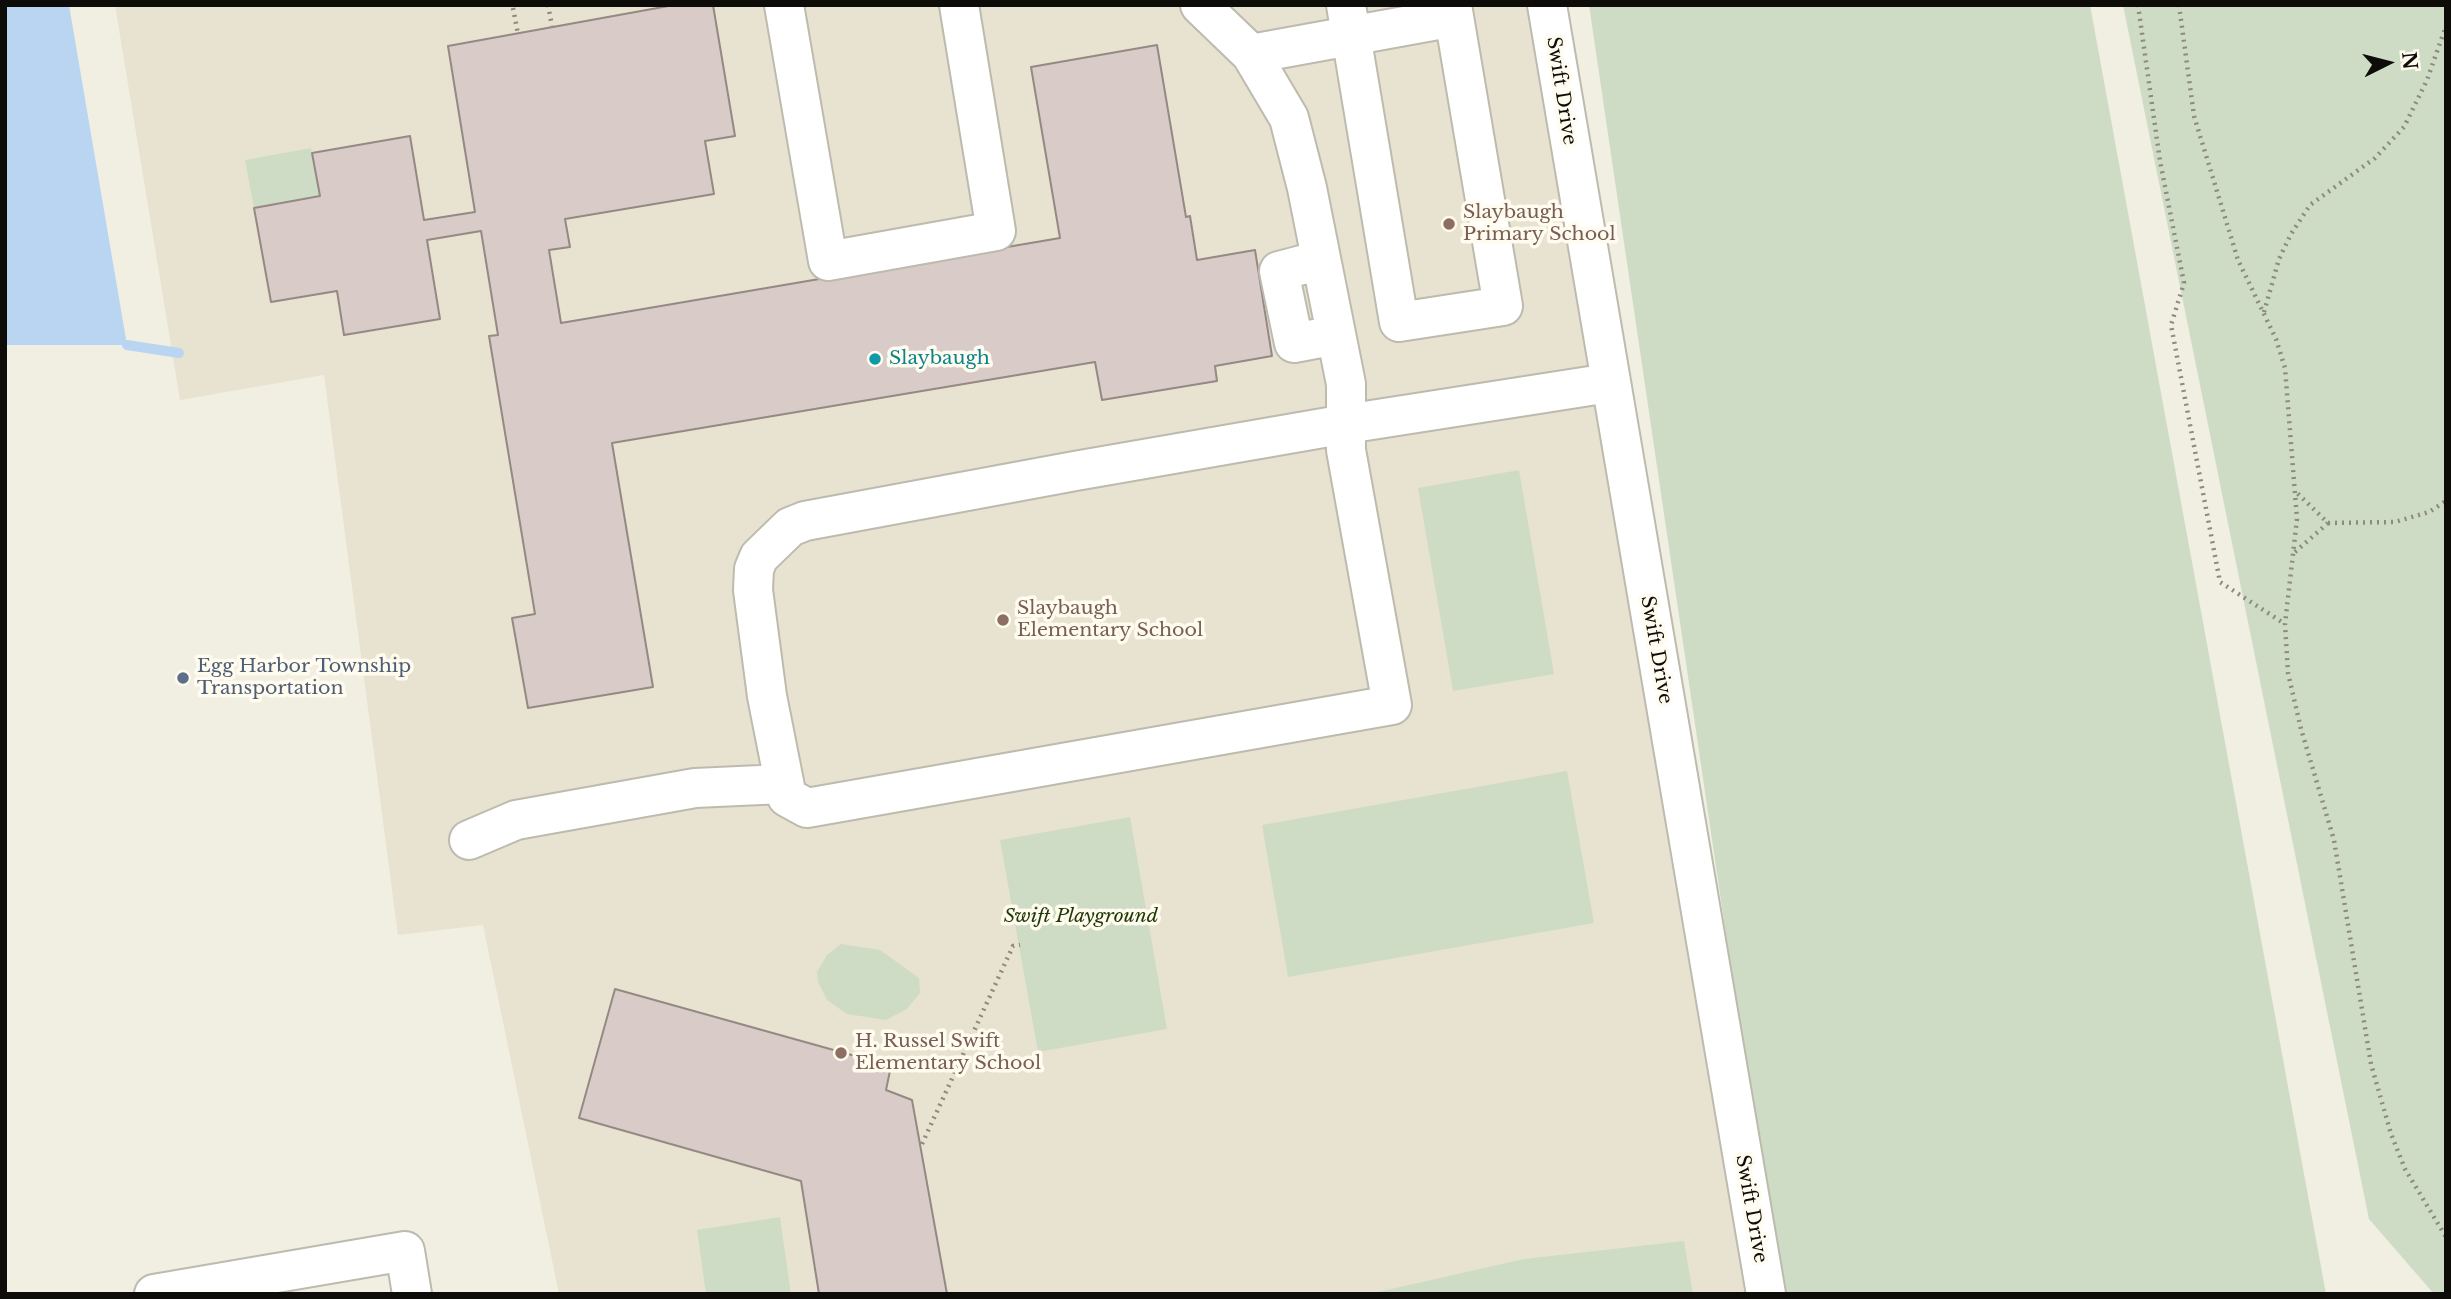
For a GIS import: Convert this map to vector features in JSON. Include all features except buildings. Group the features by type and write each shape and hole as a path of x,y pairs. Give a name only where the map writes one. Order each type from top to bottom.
{"street":[{"path":"784,5 828,261 996,231 959,5"},
{"path":"1200,5 1251,54 1289,118 1346,384 1346,424 1346,450 1392,705 807,808 787,797 753,590 754,569 760,557 790,527 805,521 1062,473 1346,424 1609,383"},
{"name":"Swift Drive","path":"1547,5 1609,383 1766,1294"},
{"path":"1251,54 1349,20 1453,11 1503,306 1399,322 1349,20"},
{"path":"469,840 516,820 695,788 783,785"},
{"path":"154,1294 405,1251 412,1294"}],"path":[{"path":"548,5 552,26"},
{"path":"2138,5 2160,160 2184,283 2171,325 2220,582 2285,624"},
{"path":"2179,5 2194,116 2238,260 2264,313 2286,368 2295,491 2294,554 2285,624 2288,673 2301,729 2334,840 2371,1064 2390,1133 2405,1169 2446,1237"},
{"path":"513,8 518,34"},
{"path":"2264,313 2279,259 2291,234 2310,205 2375,158 2404,127 2427,80 2446,26"},
{"path":"2295,491 2328,523"},
{"path":"2294,554 2328,523 2395,522 2429,512 2446,501"},
{"path":"922,1144 1013,946 1020,944"}],"shaded area":[{"name":"Slaybaugh Elementary School","path":"115,5 1547,5 1766,1294 559,1294 483,925 398,935 324,375 180,400"}],"green space":[{"path":"1589,5 2090,5 2326,1294 1779,1294"},
{"path":"2123,5 2446,5 2446,1294 2434,1294 2369,1219"},
{"path":"311,148 320,196 254,208 245,160"},
{"path":"1519,470 1554,674 1453,691 1418,488"},
{"path":"1567,771 1594,923 1288,977 1262,825"},
{"name":"Swift Playground","path":"1130,817 1167,1029 1038,1052 1000,840"},
{"path":"841,944 880,950 919,978 920,993 907,1009 886,1020 847,1014 827,1000 818,982 817,972 827,955"},
{"path":"780,1217 791,1294 706,1294 697,1230"},
{"path":"1684,1241 1693,1294 1369,1294 1524,1259"}],"water":[{"path":"5,5 69,5 127,345 5,345"}],"waterway":[{"path":"127,345 179,353"}],"place":[{"name":"Slaybaugh Primary School","path":"1449,224"},
{"name":"Slaybaugh","path":"875,359"},
{"name":"Slaybaugh Elementary School","path":"1003,620"},
{"name":"Egg Harbor Township Transportation","path":"183,678"},
{"name":"H. Russel Swift Elementary School","path":"841,1053"}]}
